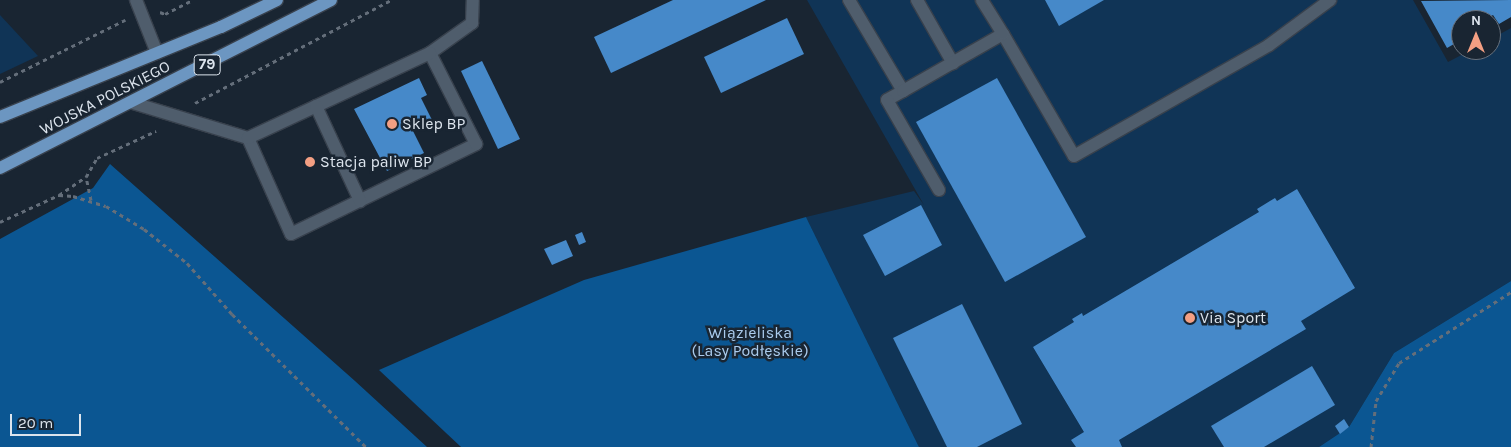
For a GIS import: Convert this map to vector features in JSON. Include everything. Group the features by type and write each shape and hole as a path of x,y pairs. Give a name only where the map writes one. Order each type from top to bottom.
{"main road":[{"name":"WOJSKA POLSKIEGO","path":"0,118 157,53 277,0"},
{"name":"WOJSKA POLSKIEGO","path":"0,168 132,103 331,0"}],"street":[{"path":"136,0 157,53"},
{"path":"132,103 248,138 430,53 472,24 473,0"},
{"path":"849,0 903,91"},
{"path":"917,0 954,63"},
{"path":"982,0 1074,156 1269,45 1330,0"},
{"path":"939,190 887,100 1003,34"},
{"path":"248,138 292,234 476,144 430,53"},
{"path":"316,106 360,201"}],"path":[{"path":"156,6 165,14 193,0"},
{"path":"186,107 391,0"},
{"path":"0,82 125,22 123,13"},
{"path":"0,222 59,195 86,177 97,158 154,130 161,131"},
{"path":"86,177 91,200"},
{"path":"59,195 91,200 144,229 187,263 232,314 366,447"},
{"path":"1371,447 1376,400 1399,363 1511,292"}],"shaded area":[{"path":"807,0 1413,0 1448,62 1452,60 1501,60 1501,34 1511,28 1511,281 1394,353 1349,427 1319,447 919,447 806,217 914,191 924,205"},
{"path":"0,15 38,56 0,74"}],"green space":[{"path":"110,164 427,447 0,447 0,239 93,188"},
{"name":"Wiązieliska (Lasy Podłęskie)","path":"806,217 919,447 461,447 379,370 584,280"},
{"path":"1511,281 1511,447 1319,447 1349,427 1394,353"}],"building":[{"path":"673,0 766,0 611,73 594,37"},
{"path":"1045,0 1104,0 1059,26"},
{"path":"1511,0 1511,17 1501,23 1501,10 1451,10 1451,46 1447,48 1421,1"},
{"path":"787,18 804,54 721,93 704,57"},
{"path":"482,61 520,139 498,149 461,71"},
{"name":"Sklep BP","path":"419,78 427,95 421,98 432,120 412,129 424,153 387,171 354,109"},
{"path":"997,78 1086,237 1005,282 916,122"},
{"name":"Via Sport","path":"1297,189 1355,288 1301,321 1306,329 1119,440 1122,447 1076,447 1071,440 1084,432 1033,347 1074,322 1072,319 1082,313 1083,316 1259,212 1257,209 1275,198 1277,201"},
{"path":"921,205 942,245 885,276 863,235"},
{"path":"582,232 586,242 579,245 575,235"},
{"path":"566,240 573,256 552,265 544,249"},
{"path":"962,304 1022,424 977,447 947,447 893,338"},
{"path":"1312,366 1335,405 1264,447 1224,447 1211,426"},
{"path":"1344,419 1349,427 1340,434 1335,426"}],"place":[{"name":"Sklep BP","path":"392,124"},
{"name":"Stacja paliw BP","path":"310,162"},
{"name":"Via Sport","path":"1190,318"}]}
